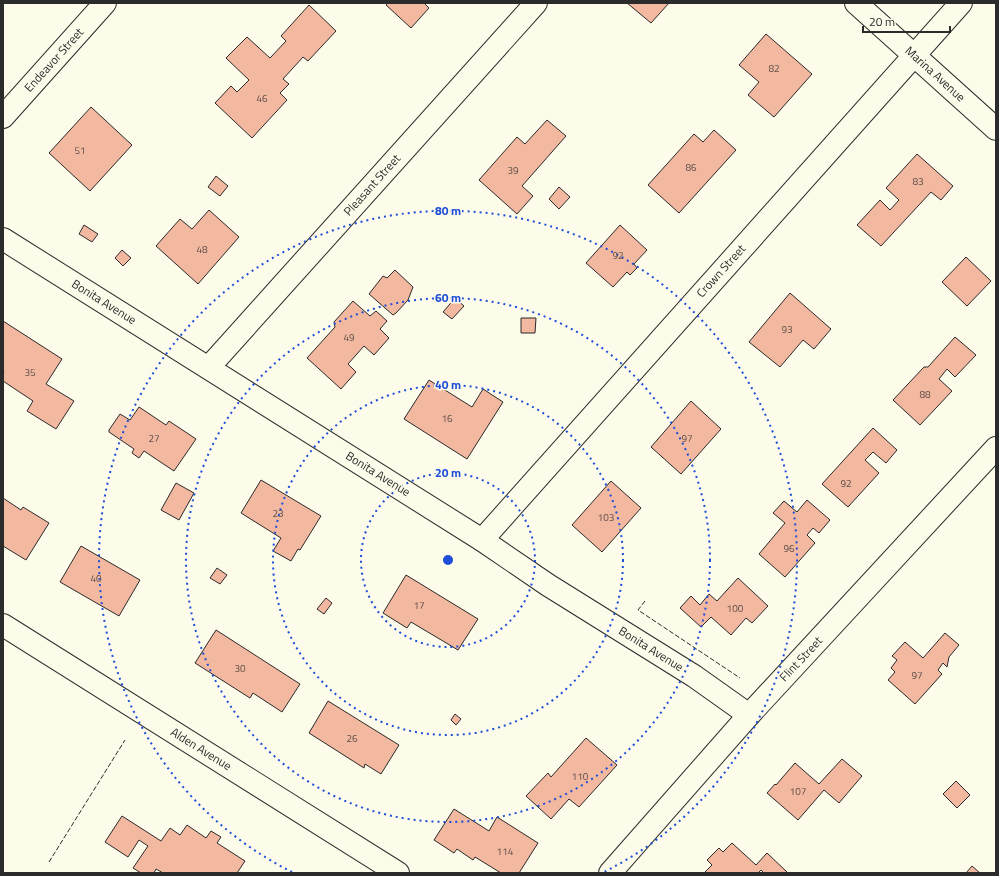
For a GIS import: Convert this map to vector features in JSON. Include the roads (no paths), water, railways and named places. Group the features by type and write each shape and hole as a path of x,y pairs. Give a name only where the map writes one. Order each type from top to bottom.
{"street":[{"name":"Endeavor Street","path":"3,117 105,3"},
{"name":"Pleasant Street","path":"209,368 536,3"},
{"name":"Marina Avenue","path":"856,3 996,129"},
{"name":"Crown Street","path":"482,540 961,3"},
{"name":"Bonita Avenue","path":"3,239 482,540 548,585 694,676 750,715"},
{"name":"Flint Street","path":"610,873 750,715 996,448"},
{"name":"Alden Avenue","path":"3,625 398,873"}]}
